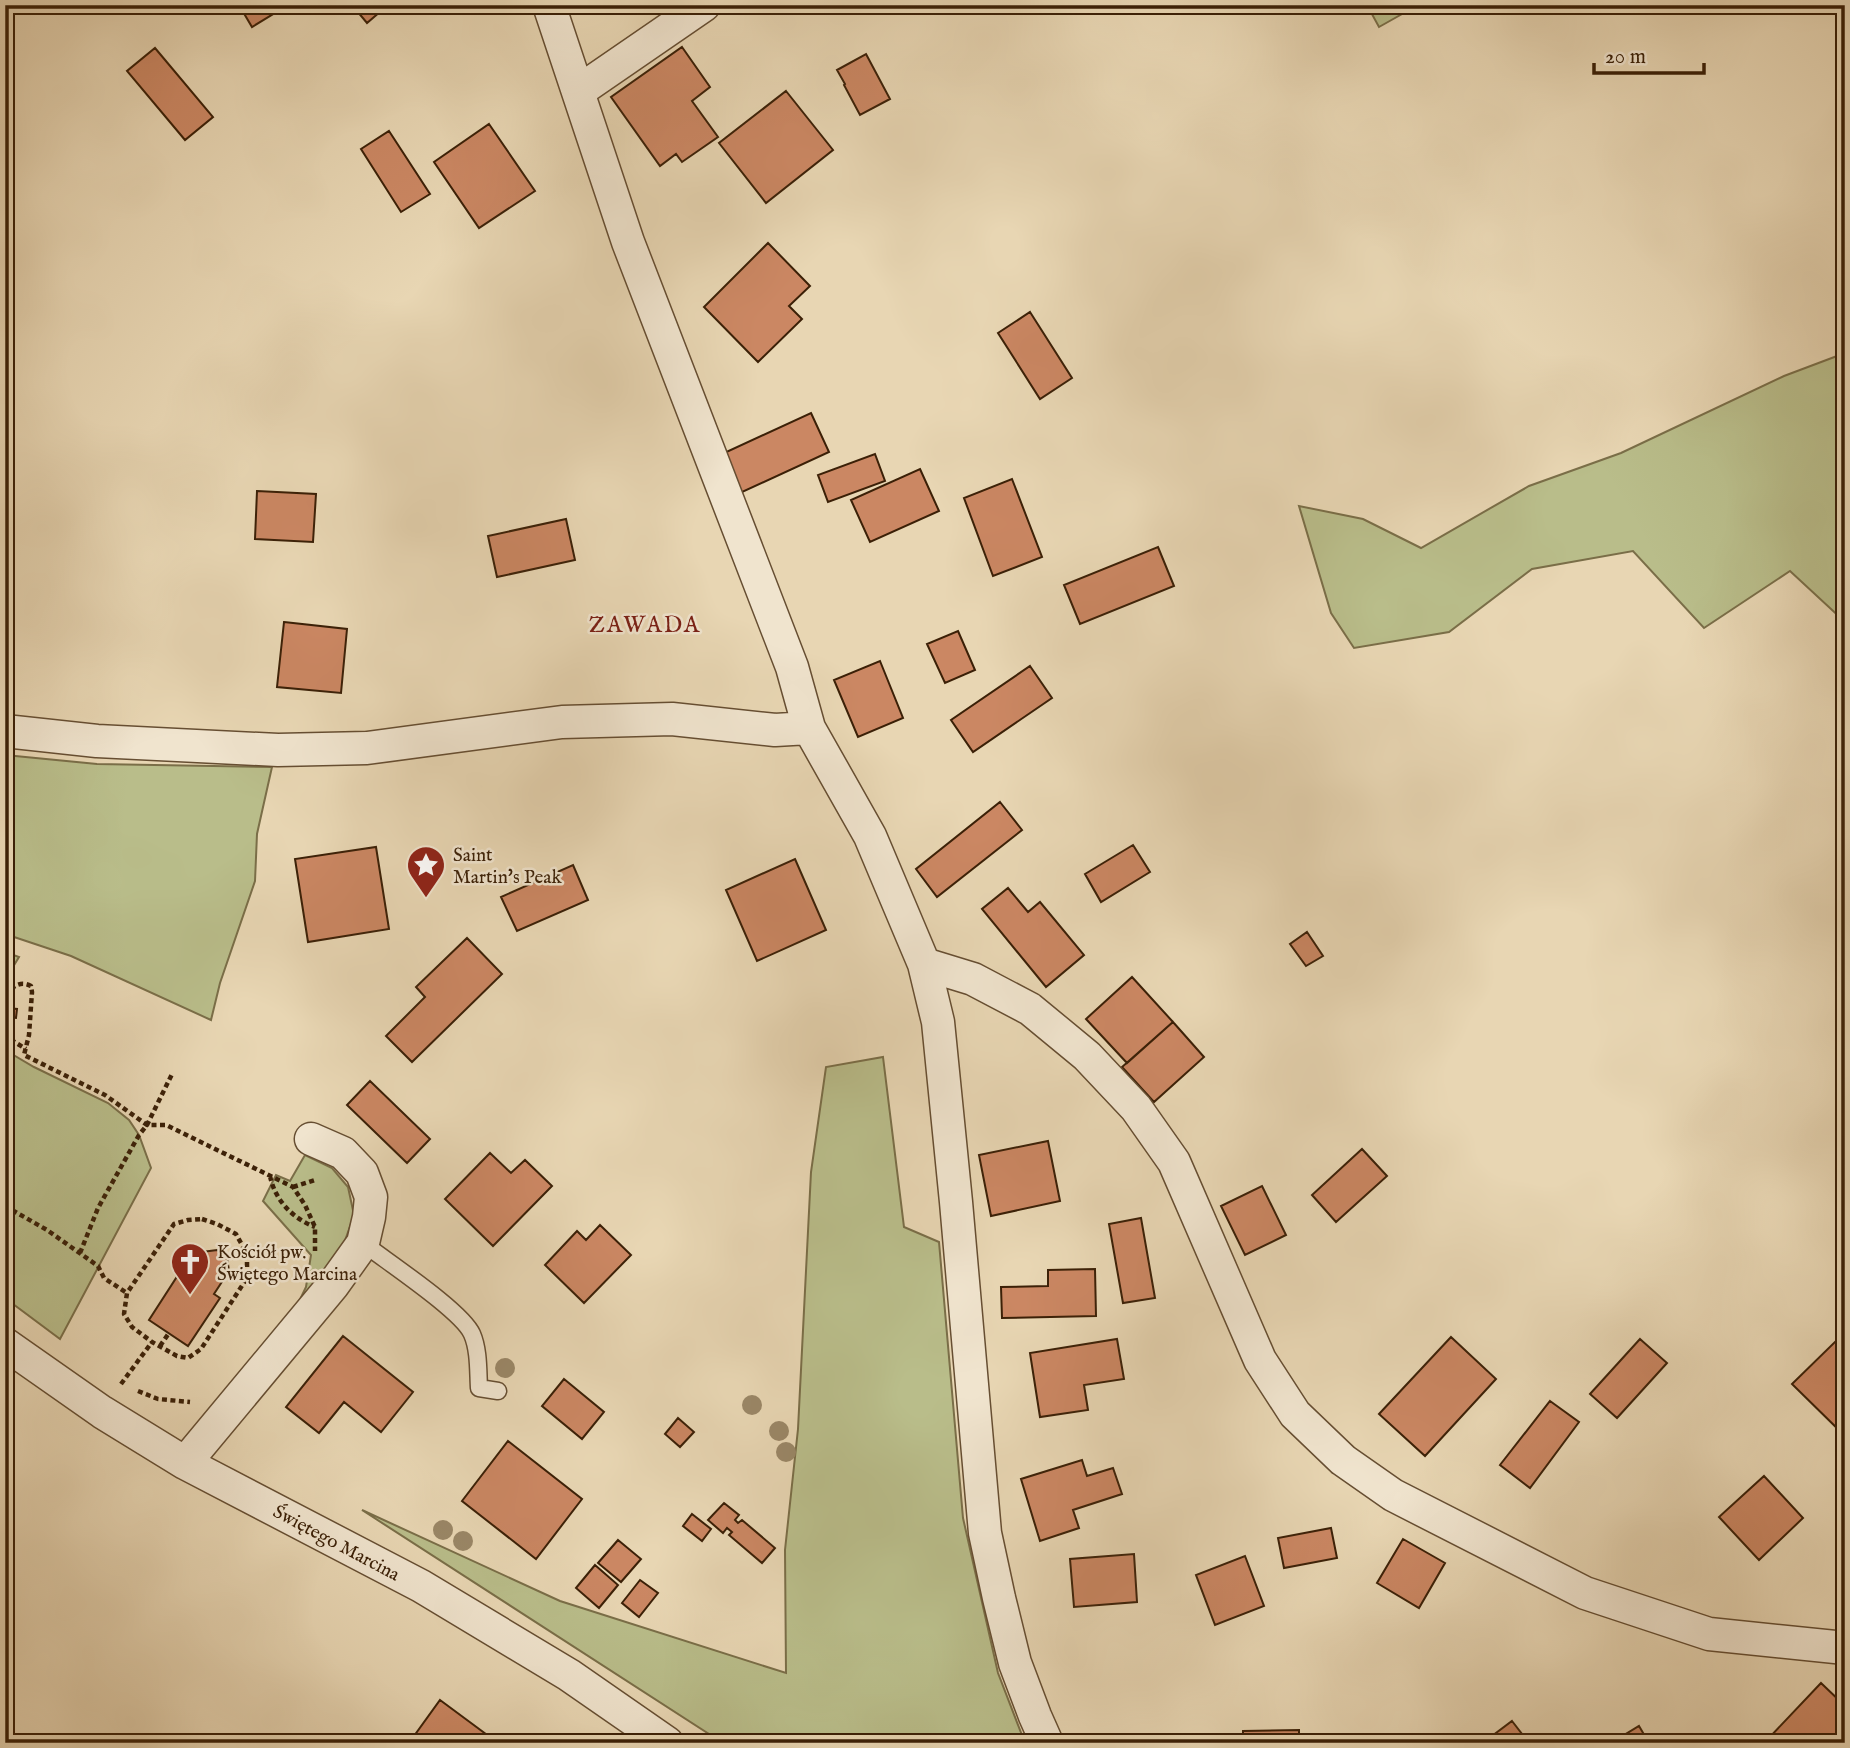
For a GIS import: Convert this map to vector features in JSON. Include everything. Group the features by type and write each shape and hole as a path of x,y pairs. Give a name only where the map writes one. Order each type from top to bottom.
{"street":[{"path":"549,5 628,242 792,667 809,728 870,836 925,964 938,1022 985,1534 1015,1663 1047,1743"},
{"path":"579,91 704,5"},
{"path":"5,731 97,741 278,750 367,748 562,722 671,719 775,730 809,728"},
{"path":"925,964 973,979 1030,1009 1087,1056 1136,1108 1174,1162 1260,1360 1295,1414 1343,1460 1393,1495 1585,1592 1709,1634 1845,1648"},
{"path":"186,1462 333,1285 363,1243 371,1197 362,1173 343,1153 312,1139"},
{"name":"Świętego Marcina","path":"5,1344 102,1412 186,1462 421,1586 569,1675 667,1743"}],"lane":[{"path":"363,1243 451,1310 472,1332 478,1358 479,1388 498,1391"}],"path":[{"path":"5,995 19,984 31,986 29,1035 24,1055 104,1094 147,1125 166,1125 293,1186 316,1227 314,1258 319,1253"},
{"path":"5,1033 26,1049"},
{"path":"80,1253 98,1208 147,1125 173,1072"},
{"path":"270,1175 272,1186 283,1205 302,1222 316,1227"},
{"path":"293,1186 312,1180 326,1181"},
{"path":"5,1206 80,1253 98,1266 104,1278 127,1293"},
{"path":"202,1219 236,1234 247,1254 247,1278 201,1349 188,1358 177,1356 152,1342 132,1327 124,1314 127,1293 174,1224 202,1219"},
{"path":"160,1346 169,1333"},
{"path":"102,1412 152,1342"},
{"path":"121,1384 158,1399 197,1402"}],"green space":[{"path":"1367,5 1418,5 1379,27"},
{"path":"1845,353 1845,622 1790,571 1704,628 1633,551 1532,569 1449,632 1354,648 1331,613 1299,506 1363,519 1421,548 1529,486 1621,453 1784,376"},
{"path":"5,755 97,764 272,767 257,834 255,881 220,983 211,1020 71,956 5,934"},
{"path":"5,952 19,957 5,980"},
{"path":"5,1050 108,1103 129,1120 139,1135 151,1168 60,1339 5,1298"},
{"path":"883,1057 904,1227 939,1242 963,1518 998,1673 1025,1743 723,1743 362,1510 560,1601 786,1673 785,1550 798,1429 811,1172 826,1067"},
{"path":"305,1155 332,1168 348,1187 354,1215 341,1252 294,1312 306,1287 311,1255 263,1201 276,1175 290,1181"}],"building":[{"path":"239,5 288,5 252,27"},
{"path":"352,5 388,5 367,23"},
{"path":"682,47 710,87 692,101 718,137 682,162 676,154 660,166 611,97"},
{"path":"155,48 213,117 185,140 127,71"},
{"path":"866,54 890,99 860,115 837,70"},
{"path":"786,91 833,150 766,203 719,143"},
{"path":"489,124 535,191 479,228 434,162"},
{"path":"389,131 430,194 401,212 361,149"},
{"path":"768,243 810,286 789,306 802,319 758,362 704,307"},
{"path":"1030,312 1072,378 1040,399 998,333"},
{"path":"811,413 829,452 740,493 722,454"},
{"path":"875,454 885,481 828,502 818,475"},
{"path":"920,469 939,511 870,542 851,500"},
{"path":"1012,479 1042,557 993,576 964,498"},
{"path":"257,491 316,494 313,542 255,539"},
{"path":"566,519 575,560 497,577 488,536"},
{"path":"1158,547 1174,586 1080,624 1064,585"},
{"path":"284,622 347,629 341,693 277,687"},
{"path":"958,631 975,670 945,683 927,644"},
{"path":"880,661 903,718 858,737 834,680"},
{"path":"1030,666 1052,698 973,752 951,720"},
{"path":"1000,802 1022,830 937,897 916,869"},
{"path":"1133,845 1150,872 1101,902 1085,874"},
{"path":"376,847 389,929 308,942 295,859"},
{"path":"795,859 826,930 757,961 726,890"},
{"path":"573,865 588,900 517,931 501,897"},
{"path":"1008,888 1028,912 1040,902 1084,955 1046,987 982,909"},
{"path":"1307,932 1323,956 1306,966 1290,944"},
{"path":"467,938 502,974 412,1062 386,1036 425,997 416,987"},
{"path":"1132,977 1173,1022 1127,1063 1086,1019"},
{"path":"7,1008 17,1009 16,1018 7,1017"},
{"path":"1173,1022 1204,1057 1154,1102 1122,1067"},
{"path":"370,1081 430,1139 407,1163 347,1105"},
{"path":"1048,1141 1060,1201 991,1216 979,1155"},
{"path":"1362,1149 1387,1176 1336,1222 1312,1195"},
{"path":"490,1153 511,1173 525,1160 552,1186 493,1246 445,1199"},
{"path":"1262,1186 1286,1235 1245,1255 1221,1206"},
{"path":"1141,1218 1155,1298 1123,1303 1109,1224"},
{"path":"600,1225 631,1255 584,1303 545,1265 577,1231 586,1240"},
{"name":"Kościół pw. Świętego Marcina","path":"217,1250 227,1257 229,1271 214,1294 220,1298 188,1346 149,1320 180,1272 186,1276 202,1252"},
{"path":"1095,1269 1096,1316 1002,1318 1001,1287 1048,1286 1048,1270"},
{"path":"343,1336 413,1392 381,1432 344,1402 319,1433 286,1407"},
{"path":"1451,1337 1496,1379 1425,1456 1379,1414"},
{"path":"1839,1338 1845,1343 1845,1436 1792,1384"},
{"path":"1117,1339 1124,1379 1084,1385 1088,1410 1040,1417 1030,1353"},
{"path":"1640,1339 1667,1363 1617,1418 1590,1394"},
{"path":"564,1379 604,1412 582,1439 542,1406"},
{"path":"1550,1401 1579,1422 1530,1488 1500,1465"},
{"path":"678,1418 694,1432 680,1447 665,1434"},
{"path":"508,1441 582,1499 536,1559 462,1501"},
{"path":"1082,1460 1087,1476 1113,1468 1122,1494 1073,1510 1079,1528 1040,1541 1021,1479"},
{"path":"1764,1476 1803,1518 1759,1560 1719,1517"},
{"path":"724,1503 739,1515 735,1520 738,1523 742,1520 775,1548 762,1563 729,1535 732,1532 727,1528 723,1533 708,1520"},
{"path":"692,1514 711,1529 702,1541 683,1526"},
{"path":"1331,1528 1337,1558 1284,1568 1278,1538"},
{"path":"1403,1539 1445,1563 1419,1608 1377,1583"},
{"path":"618,1540 641,1559 621,1582 598,1563"},
{"path":"1134,1554 1137,1602 1074,1607 1070,1559"},
{"path":"1245,1556 1264,1606 1215,1625 1196,1575"},
{"path":"595,1565 618,1585 599,1608 576,1588"},
{"path":"640,1580 658,1593 639,1617 622,1603"},
{"path":"1821,1683 1845,1706 1845,1743 1769,1743 1767,1740"},
{"path":"440,1700 498,1743 409,1743"},
{"path":"1512,1721 1529,1743 1484,1743 1484,1742"},
{"path":"1639,1726 1649,1743 1611,1743"},
{"path":"1299,1730 1299,1743 1243,1743 1243,1731"}],"place":[{"name":"Saint Martin's Peak","path":"426,899"},
{"name":"Kościół pw. Świętego Marcina","path":"190,1296"}],"district":[{"name":"ZAWADA","path":"645,624"}]}
